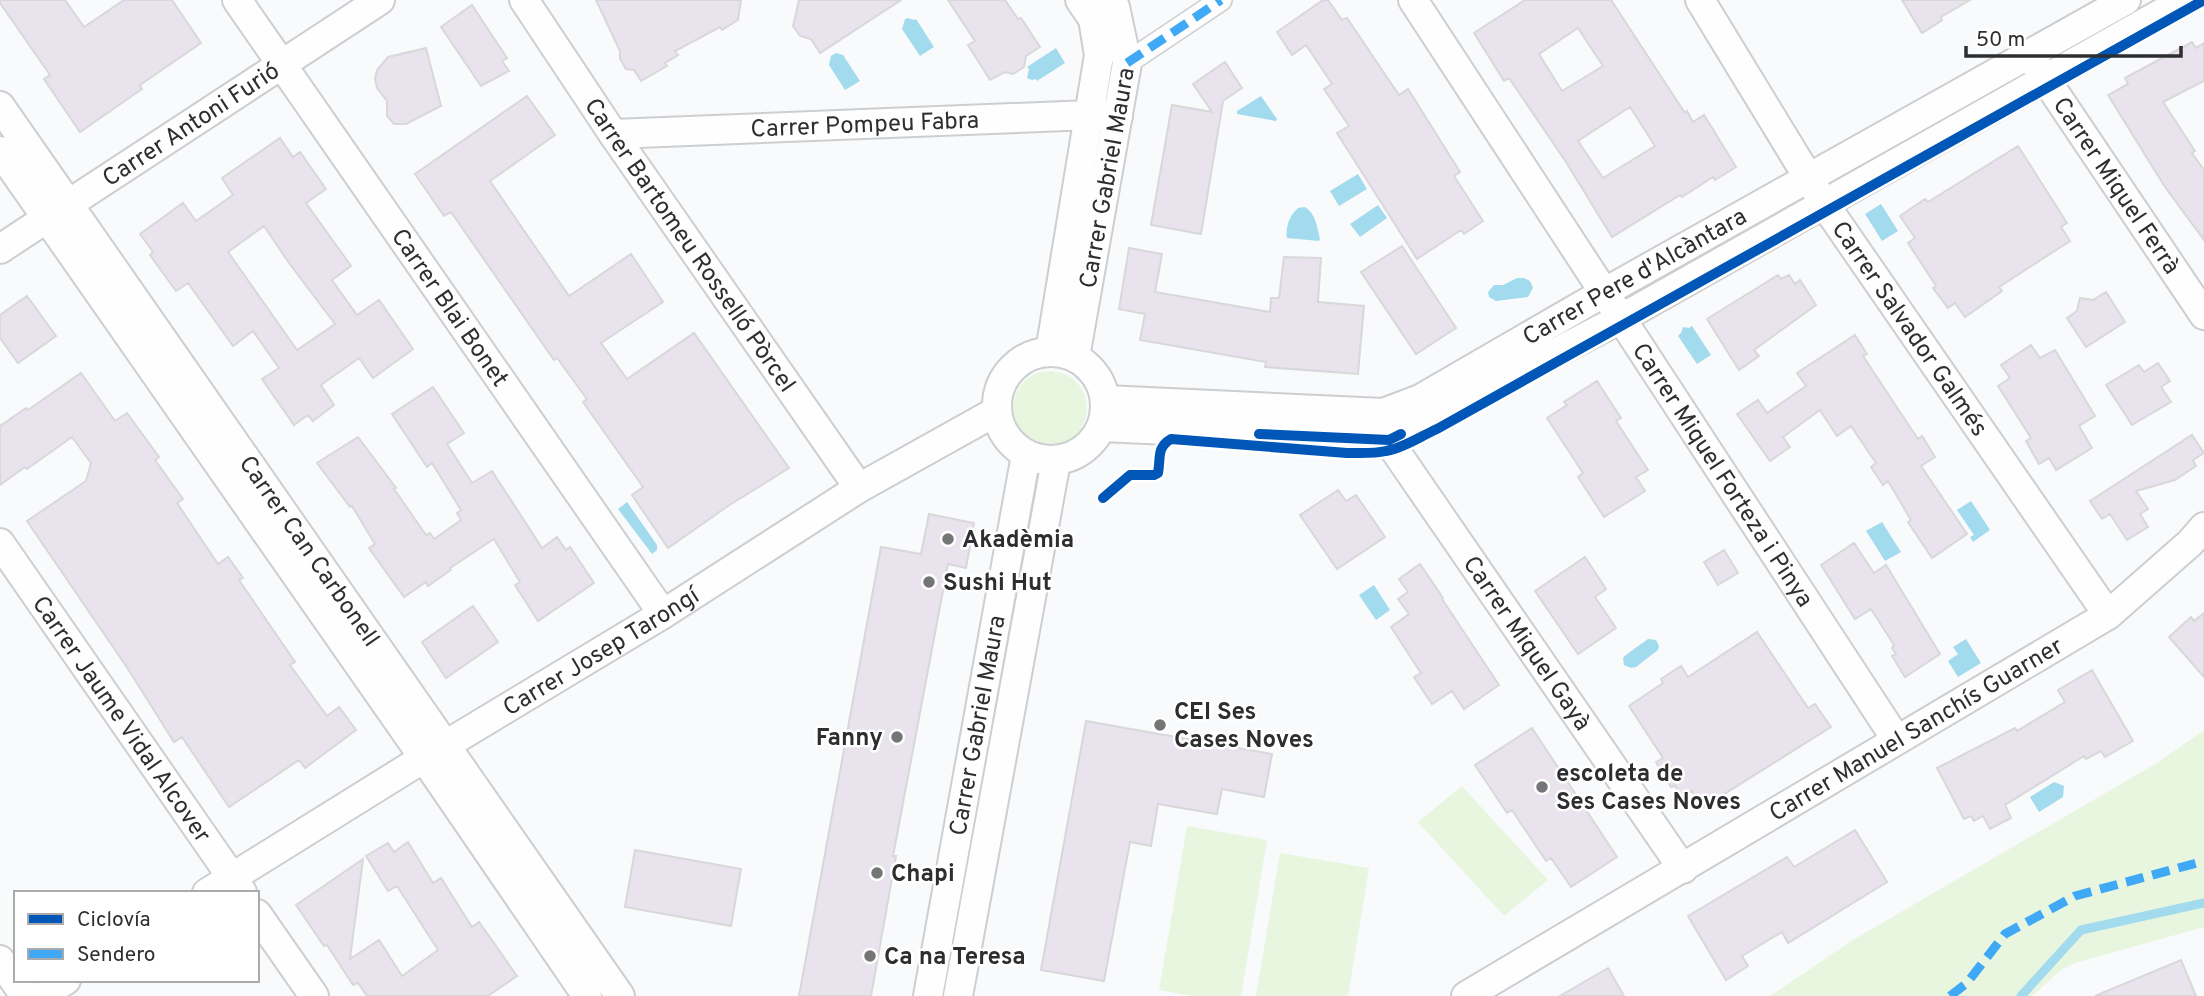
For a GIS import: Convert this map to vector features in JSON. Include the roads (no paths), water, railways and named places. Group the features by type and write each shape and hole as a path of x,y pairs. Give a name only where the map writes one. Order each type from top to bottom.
{"street":[{"name":"Carrer Blai Bonet","path":"237,0 663,614"},
{"name":"Carrer Antoni Furió","path":"0,249 380,0"},
{"name":"Carrer Bartomeu Rosselló Pòrcel","path":"524,0 613,134 859,488"},
{"name":"Carrer Gabriel Maura","path":"1062,354 1099,55 1093,19 1080,0"},
{"name":"Carrer Gabriel Maura","path":"1062,354 1118,116 1127,63 1115,6 1111,0"},
{"path":"1127,63 1221,0"},
{"name":"Carrer Miquel Forteza i Pinya","path":"1413,0 1896,740"},
{"name":"Carrer Salvador Galmés","path":"1700,0 1825,205 2108,615"},
{"name":"Carrer Pere d'Alcàntara","path":"1103,414 1383,413 1420,400 1605,292 2126,0"},
{"path":"1103,414 1389,440 1622,318 2185,0"},
{"name":"Carrer Miquel Ferrà","path":"2029,55 2204,315"},
{"name":"Carrer Can Carbonell","path":"0,106 58,211 435,751 620,996"},
{"name":"Carrer Pompeu Fabra","path":"613,134 1118,116"},
{"path":"0,151 58,211"},
{"path":"1037,353 1062,354 1088,365 1098,378 1104,393 1103,414 1093,442 1081,452 1056,461 1040,460 1026,455 1006,436 997,411 998,394 1004,379 1014,366 1037,353"},
{"name":"Carrer Josep Tarongí","path":"214,891 237,885 435,751 663,614 859,488 997,411"},
{"name":"Carrer Miquel Gayà","path":"1383,413 1389,440 1683,869"},
{"name":"Carrer Gabriel Maura","path":"928,996 1026,455"},
{"name":"Carrer Gabriel Maura","path":"958,996 1056,461"},
{"name":"Carrer Manuel Sanchís Guarner","path":"1466,996 2108,615 2190,543 2204,527"},
{"name":"Carrer Jaume Vidal Alcover","path":"0,543 237,885"},
{"path":"435,751 587,996"},
{"path":"259,917 314,996"},
{"path":"0,960 14,980"},
{"path":"40,996 63,982"}],"water":[{"path":"905,19 916,19 934,47 920,56 902,29"},
{"path":"1056,48 1065,63 1037,81 1027,78 1027,67"},
{"path":"836,53 843,55 860,81 845,90 829,65 831,56"},
{"path":"1261,96 1276,121 1237,114 1237,111"},
{"path":"1358,174 1367,189 1339,206 1330,191"},
{"path":"1881,204 1898,231 1882,241 1865,214"},
{"path":"1378,205 1387,218 1360,237 1350,224"},
{"path":"1305,207 1316,221 1319,241 1287,238 1290,218 1298,208"},
{"path":"1517,278 1530,281 1533,288 1528,297 1496,301 1489,297 1488,292 1494,285 1503,285"},
{"path":"1692,326 1711,355 1697,364 1678,336 1683,327"},
{"path":"1971,501 1990,530 1973,542 1970,537 1974,535 1957,510"},
{"path":"627,502 657,545 657,550 652,554 618,509"},
{"path":"1882,522 1901,552 1885,561 1866,531"},
{"path":"1374,585 1390,610 1376,620 1359,595"},
{"path":"1648,639 1656,640 1658,650 1636,667 1624,665 1623,658"},
{"path":"1966,639 1981,663 1958,677 1948,661 1958,654 1953,647"},
{"path":"2054,782 2064,786 2063,797 2039,812 2030,797"}],"waterway":[{"path":"2021,996 2081,930 2204,903"}],"place":[{"name":"Akadèmia","path":"948,539"},
{"name":"Sushi Hut","path":"929,582"},
{"name":"CEI Ses Cases Noves","path":"1160,725"},
{"name":"Fanny","path":"897,737"},
{"name":"escoleta de Ses Cases Noves","path":"1542,787"},
{"name":"Chapi","path":"877,873"},
{"name":"Ca na Teresa","path":"870,956"}]}
